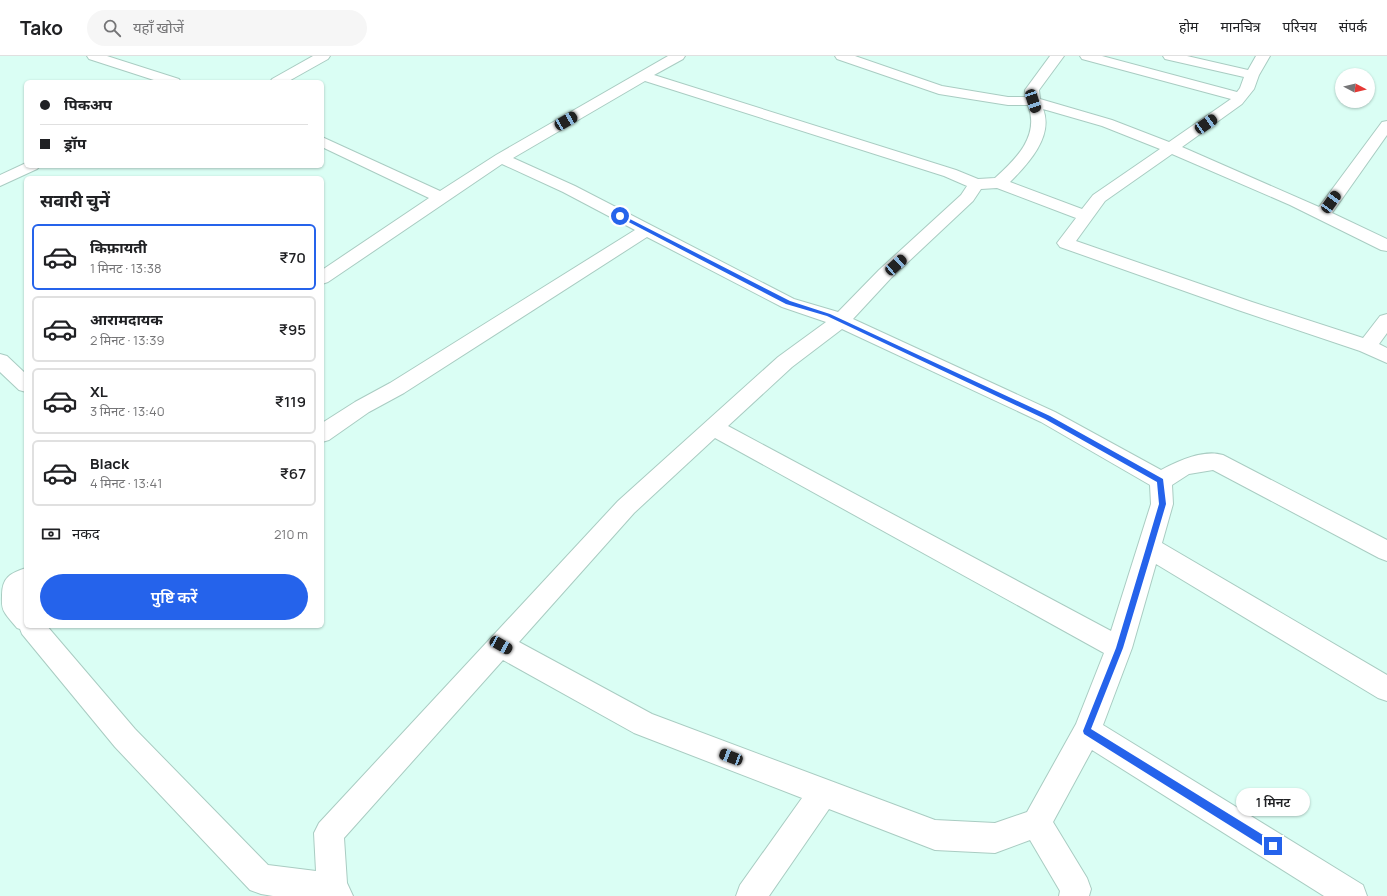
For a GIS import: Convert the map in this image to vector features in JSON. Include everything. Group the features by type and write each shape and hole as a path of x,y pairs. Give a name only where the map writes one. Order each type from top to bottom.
{"street":[{"path":"94,56 168,80"},
{"path":"281,80 323,56"},
{"path":"324,277 501,158 678,56"},
{"path":"842,56 939,90 1008,101 1033,101 1107,123 1171,148 1322,214 1387,246"},
{"path":"999,184 1020,164 1035,140 1039,118 1033,101 1032,90 1057,56"},
{"path":"1087,56 1240,97"},
{"path":"1170,56 1252,75"},
{"path":"1263,56 1252,75 1247,89 1240,97 1217,116 1099,198 1066,243 1245,306 1367,346 1387,356"},
{"path":"643,76 950,173 976,184 999,184 1085,216"},
{"path":"1322,214 1387,125"},
{"path":"324,142 441,198"},
{"path":"501,158 569,189 788,303 828,315 1048,417 1161,481"},
{"path":"0,181 28,168"},
{"path":"33,628 125,738 261,879 335,892 328,833 626,507 785,362 840,321 885,274 967,198 976,184"},
{"path":"324,433 362,407 397,388 646,230"},
{"path":"1367,346 1387,320"},
{"path":"0,361 24,383"},
{"path":"714,428 1119,648"},
{"path":"1161,481 1184,467 1215,461 1387,551"},
{"path":"501,645 644,724 935,835 995,838 1036,823 1087,731 1119,648 1150,548 1162,504 1161,481"},
{"path":"1150,548 1387,689"},
{"path":"13,584 14,606 24,618"},
{"path":"1087,731 1352,896"},
{"path":"751,896 824,792"},
{"path":"1036,823 1076,889 1074,896"}],"route":[{"path":"620,216 788,303 828,315 1048,417 1161,481 1162,504 1150,548 1119,648 1087,731 1273,846"}]}
